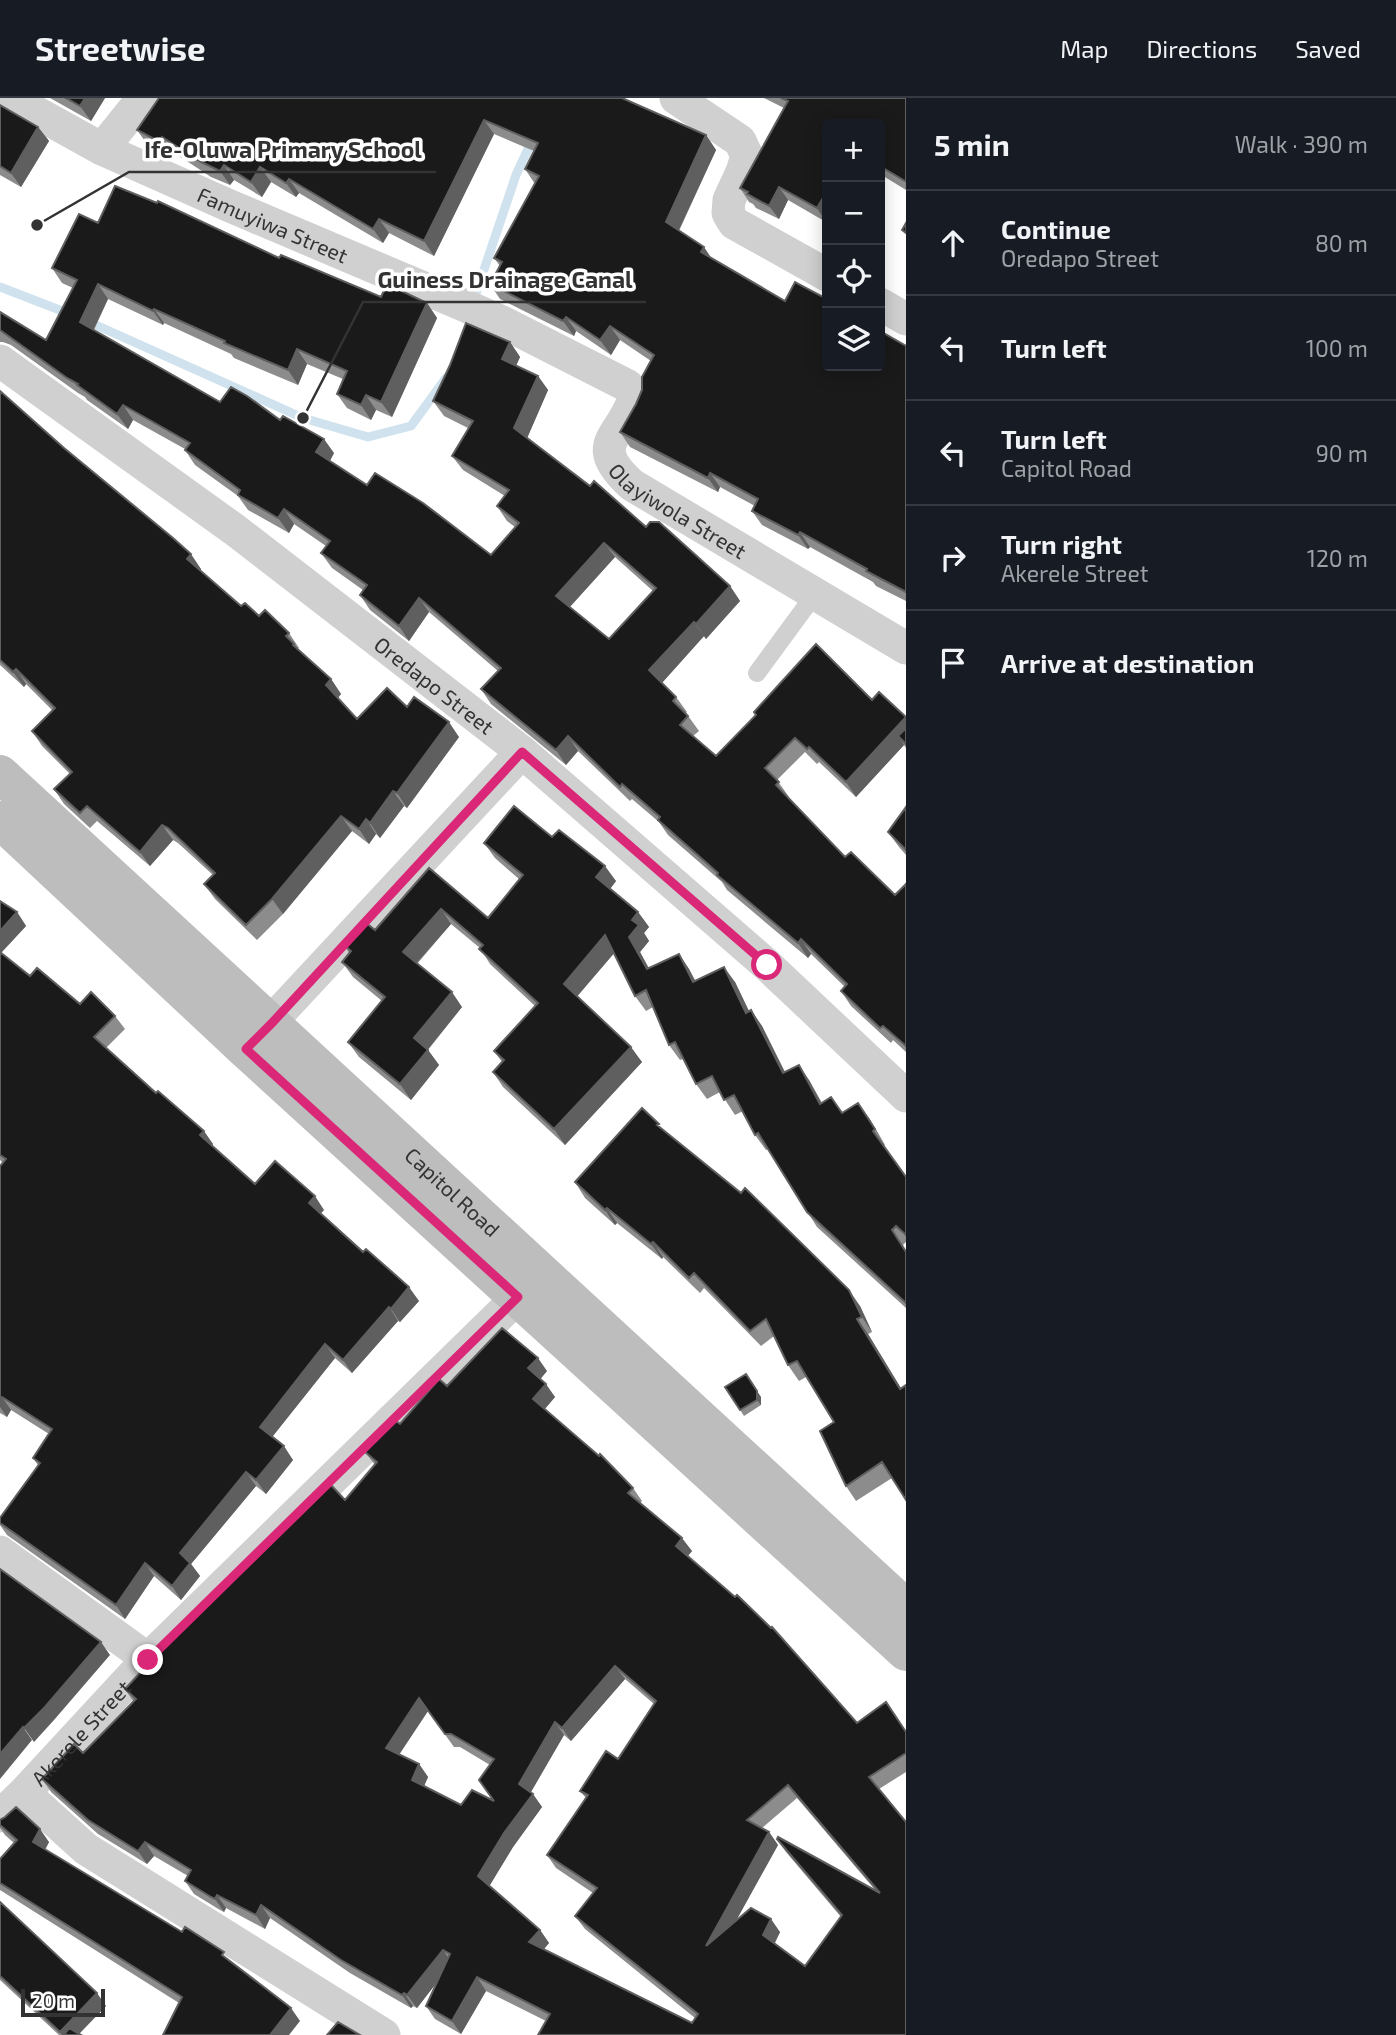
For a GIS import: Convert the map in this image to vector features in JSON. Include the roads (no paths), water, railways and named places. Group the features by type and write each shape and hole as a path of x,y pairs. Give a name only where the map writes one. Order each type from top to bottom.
{"main road":[{"name":"Capitol Road","path":"0,774 518,1297 906,1652"},
{"name":"Capitol Road","path":"0,820 259,1036 906,1608"}],"street":[{"name":"Famuyiwa Street","path":"10,98 102,149 504,323"},
{"path":"102,149 143,98"},
{"path":"676,98 740,141 747,156 729,200 728,213 734,223 822,272"},
{"path":"885,307 906,319"},
{"name":"Olayiwola Street","path":"504,323 628,386 635,398 610,440 611,457 618,472 632,485 906,648"},
{"name":"Oredapo Street","path":"0,361 235,530 522,752 767,965 906,1096"},
{"path":"259,1036 522,752"},
{"name":"Akerele Street","path":"0,1816 148,1660 518,1297"},
{"path":"0,1552 148,1660"},
{"path":"24,1793 86,1849 384,2035"}],"lane":[{"path":"757,673 815,594"}],"waterway":[{"path":"473,302 516,175 533,138"},
{"path":"0,287 70,314"},
{"path":"87,321 303,418 368,437 411,426 446,378"}],"place":[{"name":"Ife-Oluwa Primary School","path":"37,225"},
{"name":"Guiness Drainage Canal","path":"303,418"}]}
